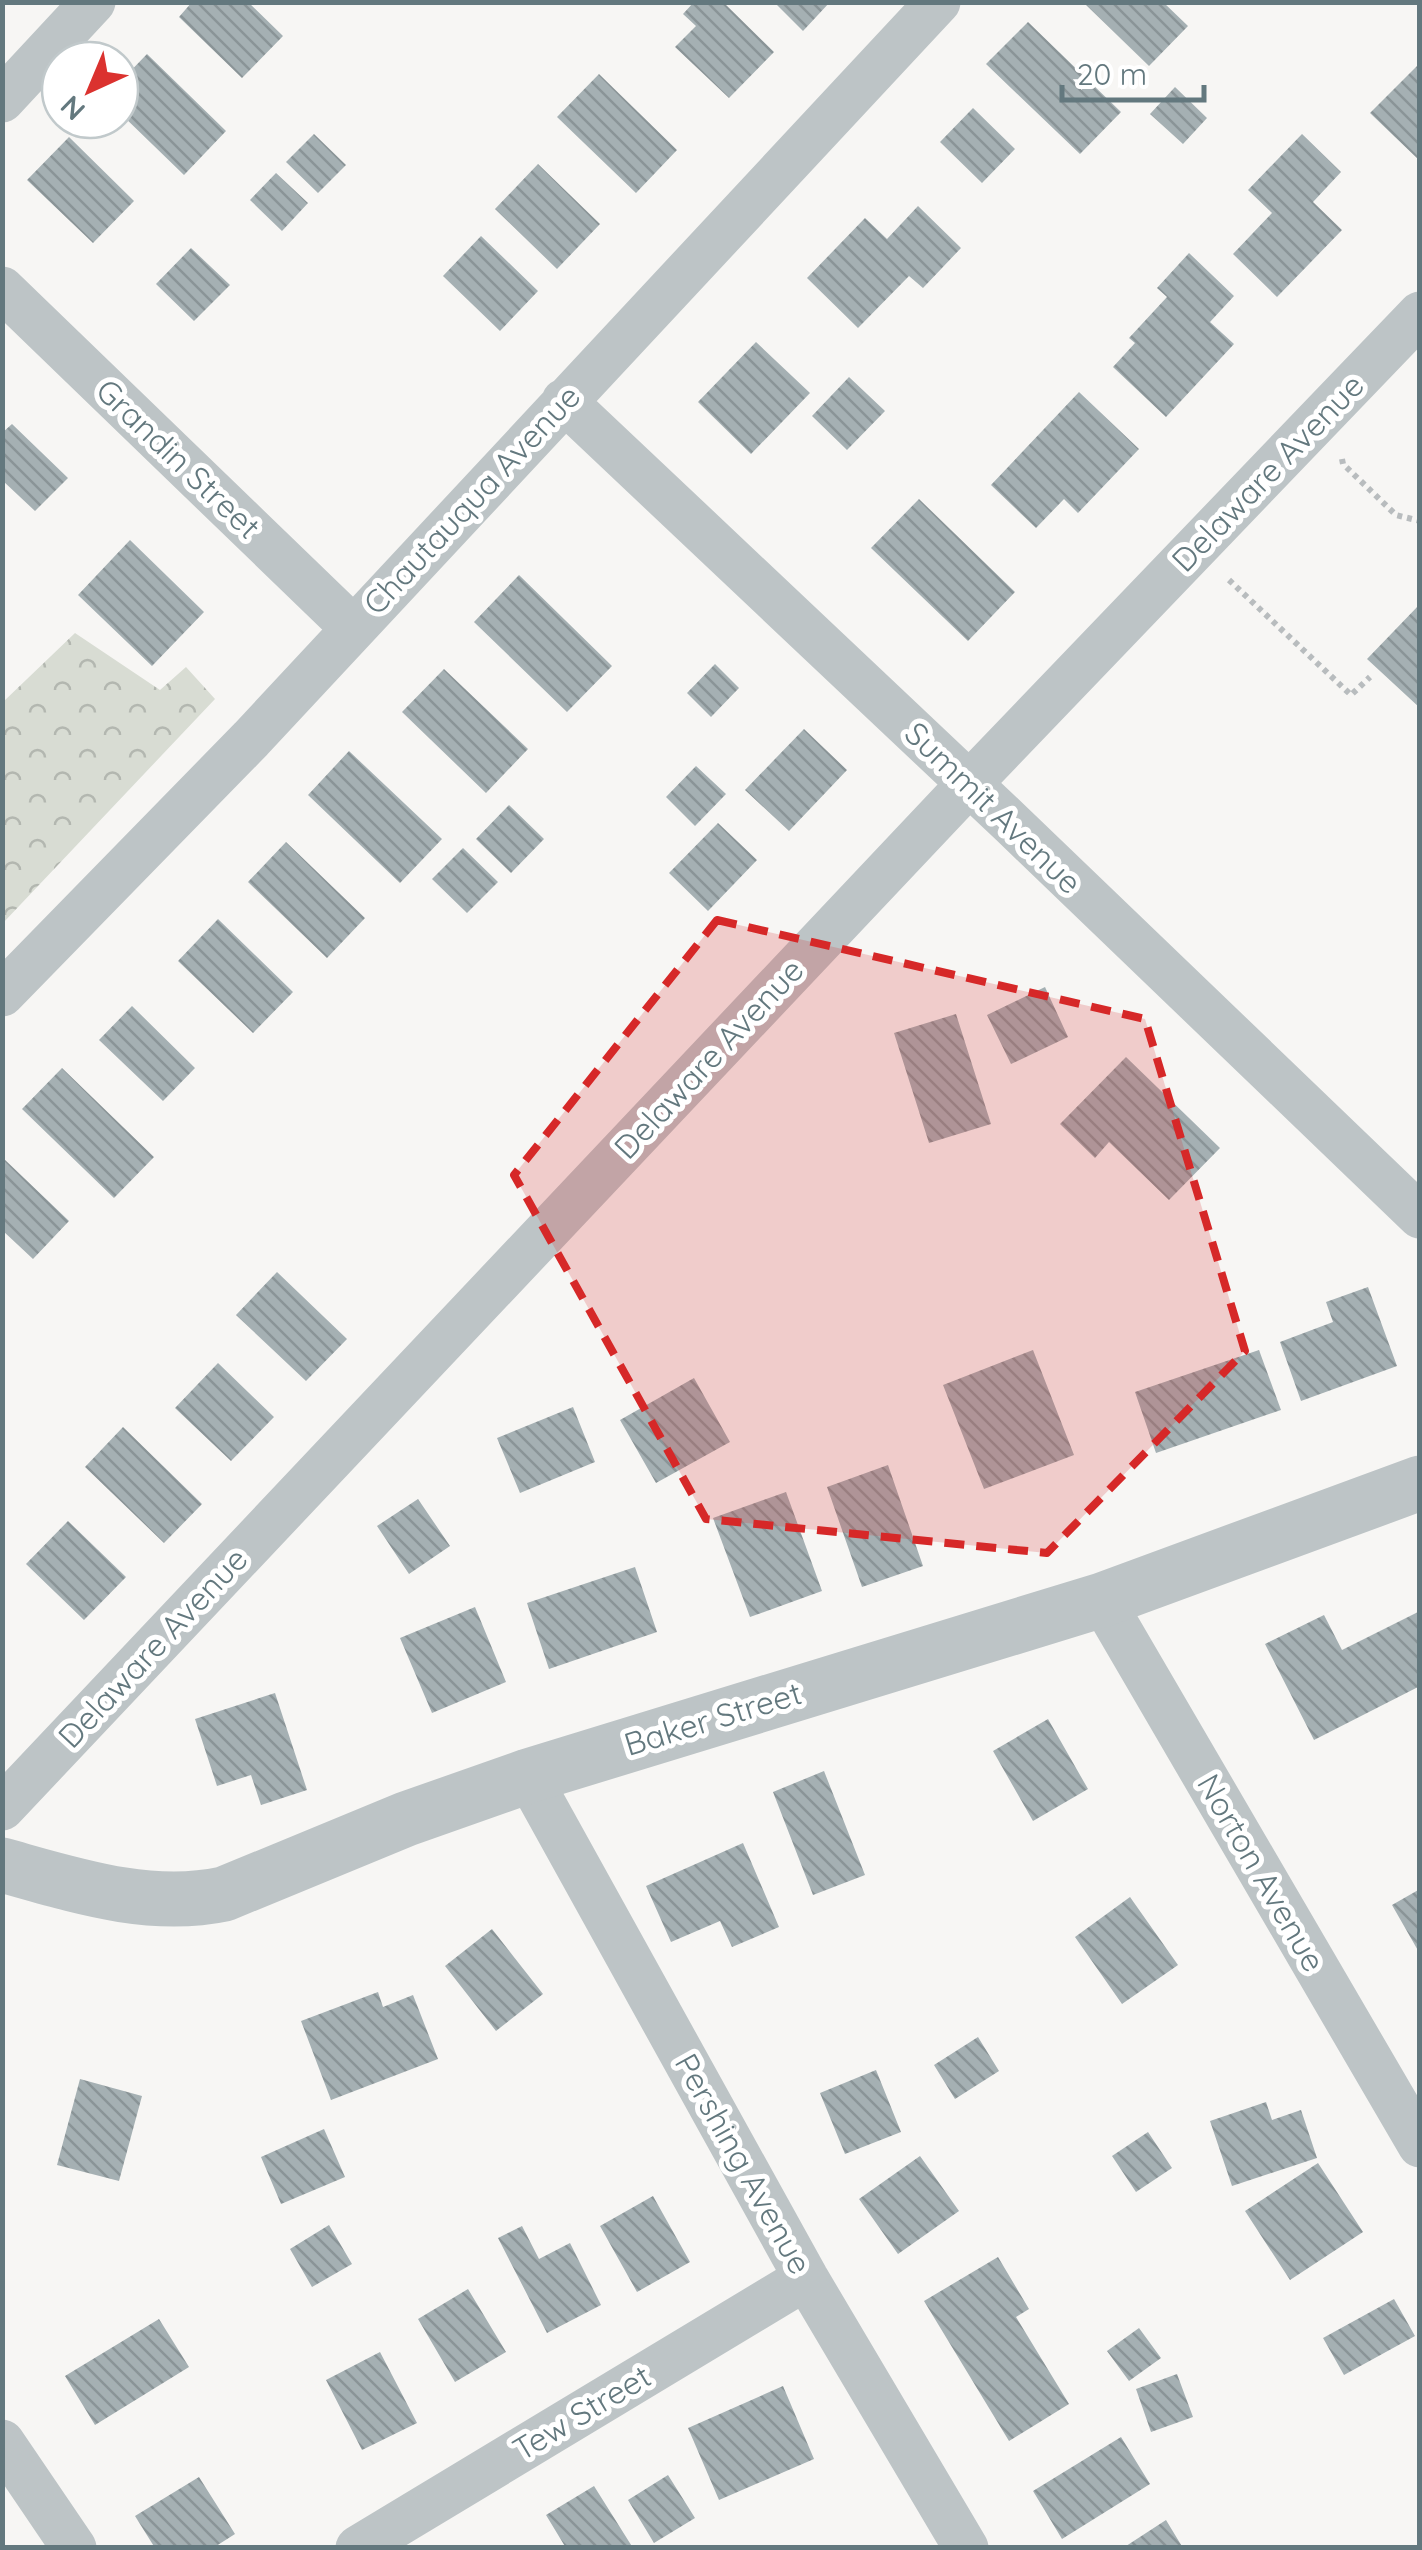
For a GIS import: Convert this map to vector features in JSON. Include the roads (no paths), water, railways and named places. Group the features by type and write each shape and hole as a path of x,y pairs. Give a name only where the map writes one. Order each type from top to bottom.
{"street":[{"path":"2,100 93,2"},
{"name":"Chautauqua Avenue","path":"2,994 251,739 938,2"},
{"name":"Grandin Street","path":"2,289 353,628"},
{"name":"Delaware Avenue","path":"2,1808 969,784 1420,314"},
{"name":"Summit Avenue","path":"564,401 1420,1216"},
{"name":"Baker Street","path":"2,1866 74,1886 143,1898 205,1898 235,1890 406,1819 528,1776 1102,1600 1420,1483"},
{"name":"Norton Avenue","path":"1102,1600 1420,2145"},
{"name":"Pershing Avenue","path":"528,1776 806,2278 966,2548"},
{"name":"Tew Street","path":"358,2548 806,2278"},
{"path":"2,2442 74,2548"}]}
